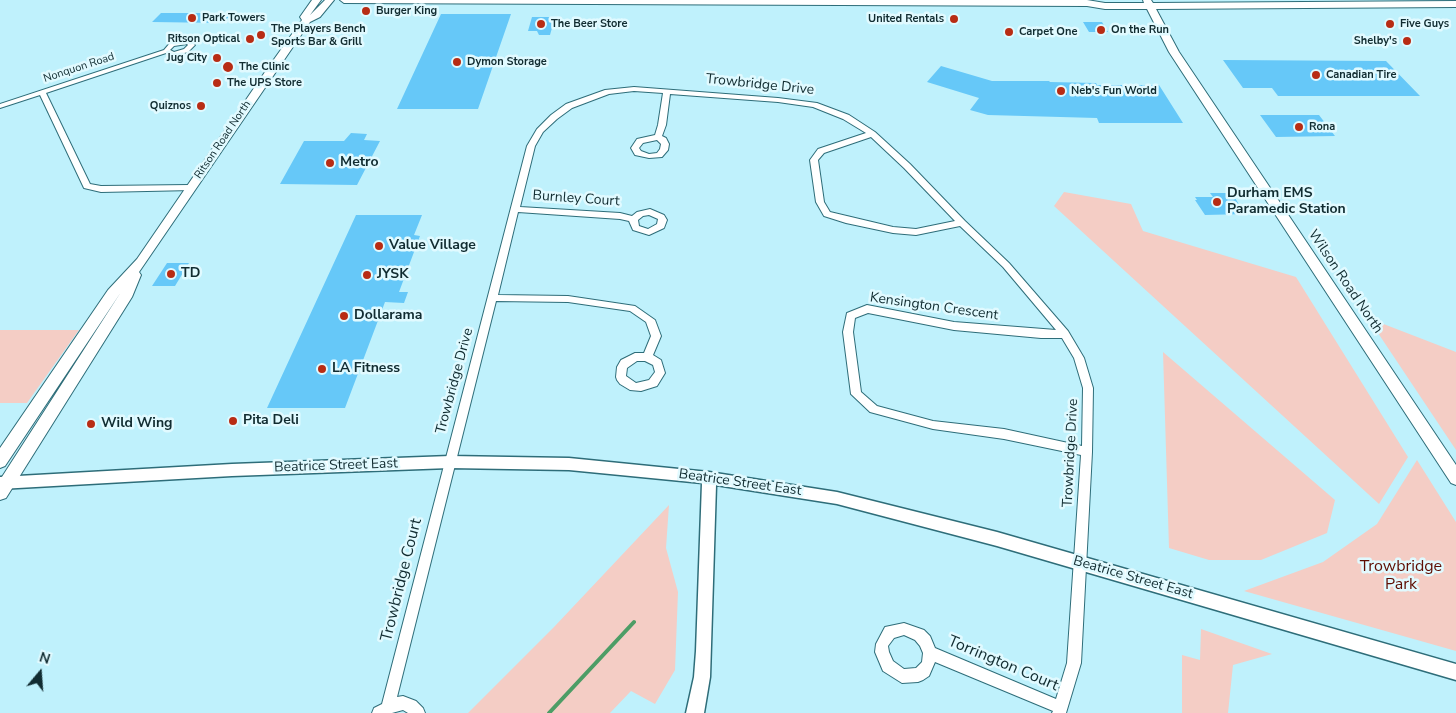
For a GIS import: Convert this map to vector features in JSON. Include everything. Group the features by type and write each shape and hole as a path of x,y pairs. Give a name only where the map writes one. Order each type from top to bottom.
{"main road":[{"name":"Ritson Road North","path":"307,20 304,17 317,0"},
{"name":"Ritson Road North","path":"0,461 113,294 141,262 307,20 317,15 330,0"},
{"path":"344,0 744,3 752,0 1087,3 1105,6 1148,2 1296,0"},
{"path":"1344,0 1412,1 1427,4"},
{"path":"1148,2 1416,6 1456,4"},
{"name":"Wilson Road North","path":"1148,2 1174,52 1456,478"},
{"name":"Ritson Road North","path":"2,487 127,294 141,262"}],"street":[{"name":"Nonquon Road","path":"0,106 166,52"},
{"name":"Trowbridge Drive","path":"450,462 531,146 540,131 554,117 569,106 608,92 634,89 778,100 814,105 846,117 872,134 907,166 1006,265 1065,334 1079,358 1088,388 1087,452 1074,663 1060,710"},
{"path":"658,137 662,125 667,91"},
{"path":"42,92 87,186 101,189 190,188"},
{"path":"872,134 821,151 814,160 820,202 828,214 856,222 916,232 962,223"},
{"name":"Burnley Court","path":"516,209 620,216 634,219"},
{"path":"492,298 568,299 632,308 650,320 656,336 647,357"},
{"name":"Kensington Crescent","path":"1065,334 1041,334 954,326 867,309 850,316 848,332 856,394 874,409 933,425 1004,434 1087,452"},
{"name":"Beatrice Street East","path":"2,487 242,469 450,462 588,466 709,478 837,498 1080,563 1456,672"},
{"name":"Trowbridge Court","path":"384,710 450,462"},
{"path":"695,713 702,677 704,651 709,478"},
{"name":"Torrington Court","path":"930,653 1060,710"},
{"name":"Trowbridge Court","path":"384,710 404,703 411,706 418,713"}],"green space":[{"path":"1064,192 1131,204 1143,231 1296,277 1408,457 1379,504 1054,206"},
{"path":"1368,318 1456,352 1456,450"},
{"path":"0,330 79,330 27,403 0,403"},
{"path":"1163,352 1335,500 1327,533 1261,560 1209,560 1169,548"},
{"name":"Trowbridge Park","path":"1417,460 1456,522 1456,651 1244,591 1323,562 1377,524"},
{"path":"669,505 666,548 678,592 675,670 655,704 631,691 610,713 468,713 554,627"},
{"path":"1201,629 1272,654 1233,665 1228,713 1182,713 1182,655 1200,660"}],"building":[{"name":"Park Towers","path":"161,13 232,13 223,23 152,22"},
{"name":"Dymon Storage","path":"441,14 511,14 478,109 397,109"},
{"name":"The Beer Store","path":"532,17 555,17 550,35 539,35 537,31 528,31"},
{"name":"On the Run","path":"1083,22 1102,22 1108,32 1089,32"},
{"name":"Canadian Tire","path":"1223,60 1386,61 1420,96 1278,96 1272,88 1243,88"},
{"name":"Neb's Fun World","path":"941,66 992,81 1159,85 1183,123 1099,123 1097,118 988,115 970,110 979,98 927,82"},
{"name":"Rona","path":"1260,115 1319,115 1335,136 1276,137"},
{"name":"Metro","path":"351,133 367,134 364,140 380,141 357,185 280,184 304,141 344,141"},
{"name":"Durham EMS Paramedic Station","path":"1210,193 1232,193 1245,214 1205,215 1195,197 1213,197"},
{"path":"356,215 422,215 414,235 420,236 399,292 408,292 404,303 385,302 345,408 267,408"},
{"name":"TD","path":"167,263 189,263 175,286 152,286"}],"waterway":[{"path":"549,713 634,622"}],"place":[{"name":"Burger King","path":"366,11"},
{"name":"Park Towers","path":"192,18"},
{"name":"United Rentals","path":"954,19"},
{"name":"The Beer Store","path":"541,24"},
{"name":"Five Guys","path":"1390,24"},
{"name":"On the Run","path":"1101,30"},
{"name":"Carpet One","path":"1009,32"},
{"name":"The Players Bench Sports Bar & Grill","path":"261,35"},
{"name":"Ritson Optical","path":"250,39"},
{"name":"Shelby's","path":"1407,41"},
{"name":"Jug City","path":"217,58"},
{"name":"Dymon Storage","path":"457,62"},
{"name":"The Clinic","path":"228,67"},
{"name":"Canadian Tire","path":"1316,75"},
{"name":"The UPS Store","path":"217,83"},
{"name":"Neb's Fun World","path":"1061,91"},
{"name":"Quiznos","path":"201,106"},
{"name":"Rona","path":"1299,127"},
{"name":"Metro","path":"330,163"},
{"name":"Durham EMS Paramedic Station","path":"1217,202"},
{"name":"Value Village","path":"379,246"},
{"name":"TD","path":"171,274"},
{"name":"JYSK","path":"367,275"},
{"name":"Dollarama","path":"344,316"},
{"name":"LA Fitness","path":"322,369"},
{"name":"Pita Deli","path":"233,421"},
{"name":"Wild Wing","path":"91,424"}]}
